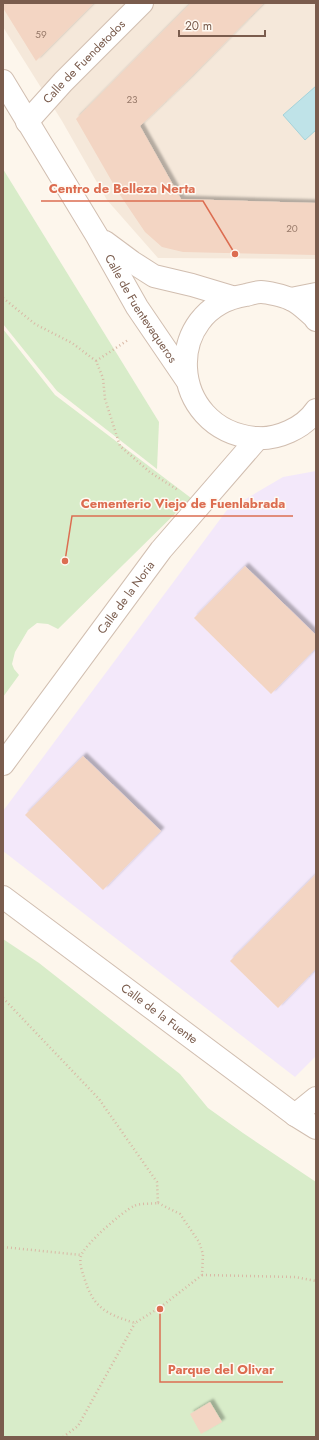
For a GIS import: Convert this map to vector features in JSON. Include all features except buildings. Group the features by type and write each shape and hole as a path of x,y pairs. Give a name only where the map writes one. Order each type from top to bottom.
{"street":[{"name":"Calle de Fuendetodos","path":"27,122 62,82 142,3"},
{"name":"Calle de Fuentevaqueros","path":"3,81 97,236 137,307 186,379"},
{"name":"Calle de Fuentevaqueros","path":"97,236 154,276 232,297"},
{"path":"316,320 291,299 262,292 232,297 215,306 200,321 190,339 185,358 186,379 193,398 206,416 223,429 244,437 258,438 267,438 288,432 316,430"},
{"path":"291,299 316,294"},
{"path":"288,432 302,424 316,410"},
{"name":"Calle de la Noria","path":"3,764 161,550 258,438"},
{"name":"Calle de la Fuente","path":"3,898 295,1115 316,1128"},
{"path":"295,1115 316,1098"}],"path":[{"path":"3,298 35,324 72,343 96,361 103,378 105,399 120,446 151,473 182,493"},
{"path":"96,361 150,326"},
{"path":"3,998 99,1099 157,1182 158,1203"},
{"path":"135,1323 114,1316 98,1305 88,1292 81,1270 81,1256 100,1232 134,1206 158,1203 180,1214 200,1242 203,1254 202,1275"},
{"path":"3,1247 81,1256"},
{"path":"63,1437 78,1426 135,1323 162,1306 202,1275 295,1277 316,1281"}],"shaded area":[{"path":"3,3 316,3 316,259 158,258 107,200 62,121 3,27"},
{"path":"316,471 316,1056 295,1077 3,851 3,811 227,510 283,477"}],"green space":[{"path":"3,169 159,422 157,469 57,391 3,324"},
{"path":"3,329 55,395 191,498 58,629 48,624 37,623 28,630 15,652 12,664 19,675 3,697"},
{"path":"3,939 39,963 180,1074 208,1108 316,1182 316,1437 3,1437"}],"water":[{"path":"316,86 316,130 305,140 283,115"}],"place":[{"name":"Centro de Belleza Nerta","path":"235,254"},
{"name":"Cementerio Viejo de Fuenlabrada","path":"65,561"},
{"name":"Parque del Olivar","path":"160,1309"}]}
